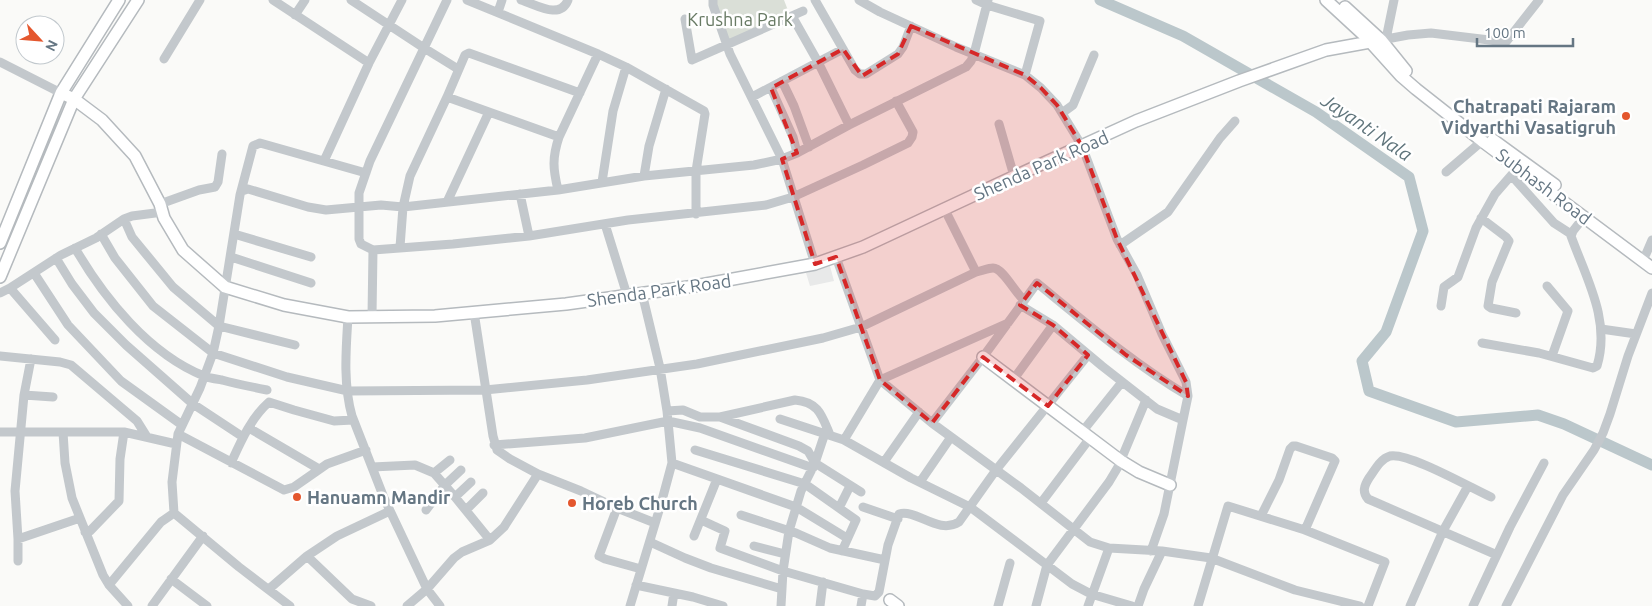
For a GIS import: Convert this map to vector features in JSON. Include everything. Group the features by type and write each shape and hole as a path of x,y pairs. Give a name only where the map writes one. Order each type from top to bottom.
{"main road":[{"path":"0,243 60,93 119,0"},
{"path":"0,277 74,99 138,0"},
{"path":"1326,0 1379,41"},
{"path":"1337,0 1379,41"},
{"name":"Shenda Park Road","path":"60,93 74,99 102,120 135,156 161,208 164,218 184,250 225,287 284,305 348,317 435,316 566,304 695,286 815,264 863,247 944,208 1136,122 1258,74 1326,50 1358,43 1379,41"},
{"name":"Subhash Road","path":"1379,41 1401,66 1518,168 1649,256"},
{"name":"Subhash Road","path":"1590,218 1652,268"},
{"path":"983,357 1121,461 1138,472 1170,485"}],"street":[{"path":"164,59 200,0"},
{"path":"273,0 369,63"},
{"path":"296,15 305,0"},
{"path":"351,0 458,69"},
{"path":"324,161 369,63 401,3 391,0"},
{"path":"447,0 370,162 360,193 359,239 361,244 373,250 529,236 628,220 766,205 793,197 863,166 908,143 913,132 896,101"},
{"path":"467,0 626,67 704,111 696,171 696,214"},
{"path":"498,12 502,0"},
{"path":"521,0 554,11 562,9 568,0"},
{"path":"713,0 727,46 782,159 815,264"},
{"path":"815,0 855,70 860,74 866,74 898,54 911,26"},
{"path":"859,0 911,26 1025,74 1057,105 1082,146 1103,207 1120,245 1137,275 1162,334 1186,382 1188,396 1164,514 1151,551"},
{"path":"976,0 988,2 1040,21 1025,74"},
{"path":"1394,0 1379,41 1431,33 1506,42 1539,0"},
{"path":"242,191 248,189 308,207 336,210 359,206 403,206 558,190 644,176 754,164 782,159 798,153 848,125 966,67 974,54 988,2"},
{"path":"685,19 692,60 803,12"},
{"path":"792,16 818,62 848,125"},
{"path":"752,97 843,49"},
{"path":"400,247 403,206 410,176 465,55 469,53 580,93"},
{"path":"558,190 553,165 555,150 559,137 598,54"},
{"path":"1062,113 1073,105 1094,55"},
{"name":"Shenda Park Road","path":"0,62 60,93"},
{"path":"602,182 613,111 626,67"},
{"path":"782,81 794,106 809,147"},
{"path":"771,88 793,137 798,153"},
{"path":"644,176 649,146 666,89"},
{"path":"447,97 559,137"},
{"path":"447,202 489,112"},
{"path":"1120,245 1168,212 1220,138 1235,121"},
{"path":"999,124 1014,176"},
{"path":"1446,172 1485,138"},
{"path":"290,606 174,512 172,482 176,444 178,434 193,404 213,353 220,326 240,195 252,146 260,143 366,173"},
{"path":"0,293 124,219 161,208 199,190 215,187 218,182 222,154"},
{"path":"1441,306 1444,287 1458,277 1472,238 1482,218 1496,194 1518,168 1554,223 1571,234 1596,302 1601,329 1598,362 1595,368 1552,356 1482,343"},
{"path":"520,194 529,236"},
{"path":"944,208 976,272"},
{"path":"1482,218 1509,241 1492,282 1488,306 1516,313"},
{"path":"1571,234 1590,218"},
{"path":"124,219 132,237 173,287 220,326 295,345"},
{"path":"605,224 626,295"},
{"path":"101,234 115,258 153,306 213,353 287,377 348,391 485,390 587,380 697,364 813,340 861,326 976,272 992,268 1000,270 1022,302 1054,325 1088,355 1157,409 1183,420"},
{"path":"234,234 312,257"},
{"path":"1649,256 1652,240"},
{"path":"75,248 88,271 108,298 150,342 173,359 204,376 267,390"},
{"path":"372,316 373,250"},
{"path":"231,257 311,283"},
{"path":"836,257 880,380 951,437 1041,503 1090,542 1110,548 1162,551 1211,558 1295,590 1360,606"},
{"path":"56,258 72,284 94,313 126,345 193,404 243,437"},
{"path":"34,273 68,325 121,381 182,425"},
{"path":"932,422 983,357 1037,283 1126,355 1162,381 1188,396"},
{"path":"1547,286 1568,311 1552,356"},
{"path":"10,288 55,340"},
{"path":"630,606 656,523 672,463 668,416 660,368 642,293"},
{"path":"1506,606 1563,495 1603,433 1636,334 1652,293"},
{"path":"474,312 494,445 500,454 538,474 656,523"},
{"path":"348,317 346,357 350,411 390,511 427,589 440,606"},
{"path":"844,440 880,380 1008,323"},
{"path":"1013,380 1054,325"},
{"path":"1601,329 1636,334"},
{"path":"701,520 725,531 720,548 783,571 875,596 879,592 888,545 899,514 902,513 939,525 954,526 960,522 996,470 1088,355"},
{"path":"0,356 70,365 137,421 146,437"},
{"path":"18,560 15,491 24,395 31,359"},
{"path":"1041,503 1122,382"},
{"path":"24,395 53,397"},
{"path":"494,445 585,438 668,416 683,410 700,417 720,417 795,400 806,401 812,404 819,411 828,434 805,484 789,531 783,571 781,606"},
{"path":"1036,606 1047,565 1109,482 1121,461 1146,400"},
{"path":"231,463 243,437 262,408 270,402 334,421 353,420"},
{"path":"884,462 919,412"},
{"path":"668,416 814,466 861,492"},
{"path":"720,417 804,449 810,454 814,466"},
{"path":"780,419 844,440 970,507 1072,584 1091,594 1132,606"},
{"path":"249,428 319,469"},
{"path":"0,432 124,432 176,444"},
{"path":"63,432 65,463 72,498 103,575 128,606"},
{"path":"85,532 90,531 119,501 120,459 124,432"},
{"path":"178,434 284,490 294,487 327,464 366,450"},
{"path":"920,482 951,437"},
{"path":"1262,516 1279,480 1290,449 1296,446 1332,458 1335,461 1305,530"},
{"path":"695,450 805,484 856,520 842,551"},
{"path":"1491,497 1401,456 1391,456 1382,460 1364,489 1368,499 1497,555"},
{"path":"434,472 450,460"},
{"path":"672,463 796,507 847,538"},
{"path":"1473,606 1544,463"},
{"path":"372,467 415,465 434,472 490,540"},
{"path":"426,510 445,484 461,470"},
{"path":"407,606 427,589 454,558 462,552 490,540 504,527 538,474"},
{"path":"694,536 716,479"},
{"path":"455,496 471,482"},
{"path":"838,508 850,486"},
{"path":"1410,606 1443,531 1468,486"},
{"path":"466,510 483,493"},
{"path":"1198,606 1228,506 1305,530 1385,562 1368,606"},
{"path":"862,507 898,519"},
{"path":"617,508 599,556 641,569"},
{"path":"269,589 307,556 337,536 390,511"},
{"path":"110,585 162,522 174,512"},
{"path":"742,515 789,531 830,548 885,560"},
{"path":"18,539 80,518"},
{"path":"152,606 202,536"},
{"path":"650,542 711,568 782,589"},
{"path":"754,546 786,554"},
{"path":"1088,606 1110,548"},
{"path":"1138,606 1162,551"},
{"path":"307,556 352,599 371,606"},
{"path":"998,606 1010,563"},
{"path":"171,579 207,606"},
{"path":"820,606 823,582"},
{"path":"636,585 717,605"},
{"path":"879,592 894,604"},
{"path":"672,606 674,593"},
{"path":"861,606 863,594"}],"highlighted area":[{"path":"911,26 1025,75 1041,88 1057,105 1082,146 1117,239 1186,382 1188,396 1126,355 1037,283 1020,305 1053,325 1088,355 1048,406 983,357 932,423 880,380 836,257 815,264 782,159 797,153 771,88 843,49 862,76 898,54"}],"shaded area":[{"path":"830,266 834,281 810,286 806,273"}],"green space":[{"name":"Krushna Park","path":"713,0 784,0 789,13 730,44"}],"waterway":[{"name":"Jayanti Nala","path":"1100,0 1183,36 1316,112 1409,177 1423,231 1386,332 1362,361 1369,391 1456,422 1538,415 1564,424 1652,465"}],"place":[{"name":"Chatrapati Rajaram Vidyarthi Vasatigruh","path":"1626,116"},
{"name":"Hanuamn Mandir","path":"297,497"},
{"name":"Horeb Church","path":"572,503"}]}
